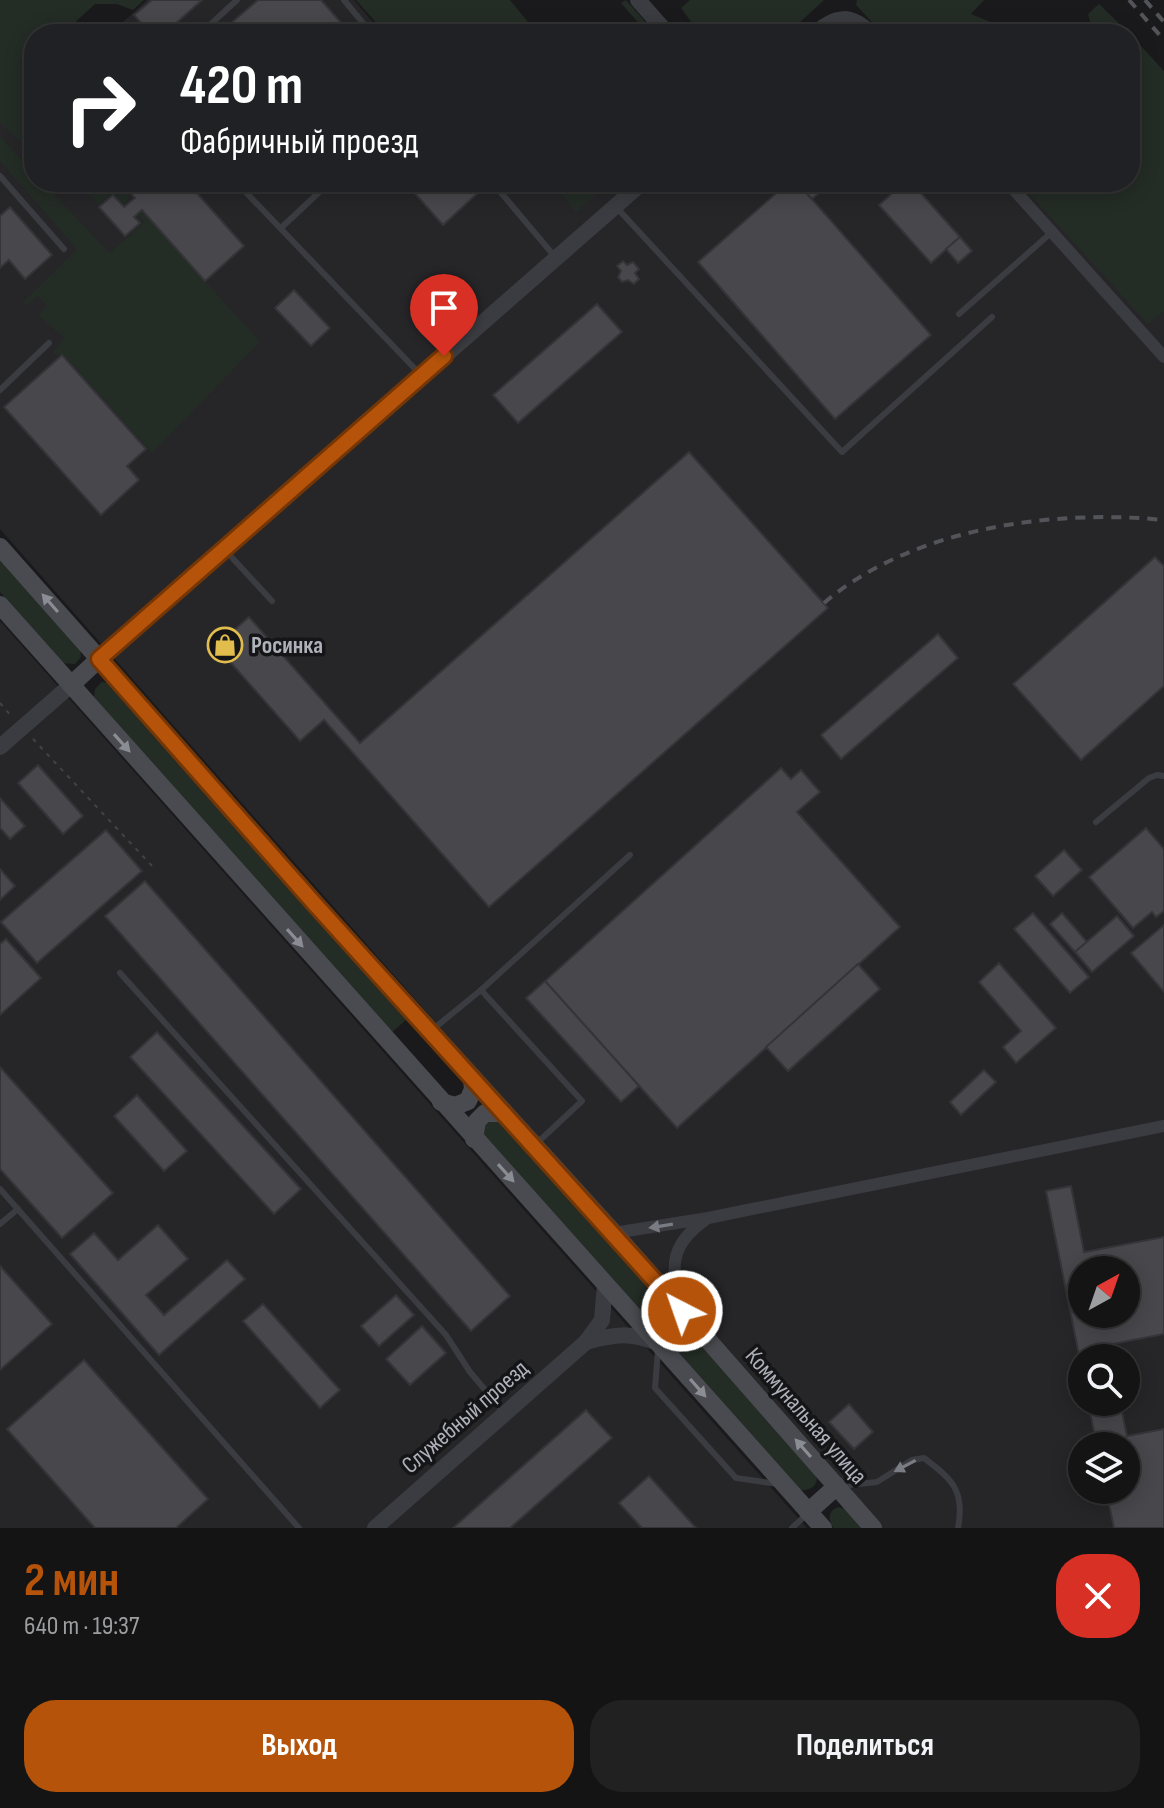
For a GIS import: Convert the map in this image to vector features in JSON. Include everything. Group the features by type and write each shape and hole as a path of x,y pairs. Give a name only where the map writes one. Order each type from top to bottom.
{"main road":[{"name":"Коммунальная улица","path":"0,547 472,1079 614,1233 873,1528"},
{"path":"0,605 823,1528"},
{"path":"71,685 99,659"},
{"path":"441,1102 455,1106 468,1101 473,1089 472,1079"},
{"path":"474,1139 474,1128 485,1113 503,1113"},
{"path":"808,1512 837,1486"}],"street":[{"path":"638,0 651,7 662,24"},
{"path":"826,24 846,16 862,24"},
{"path":"99,659 631,192"},
{"path":"1016,192 1164,357"},
{"path":"0,747 71,685"},
{"path":"614,1233 708,1218 1164,1126"},
{"path":"682,1311 674,1281 673,1266 677,1250 692,1229 708,1218"},
{"name":"Служебный проезд","path":"375,1528 586,1342 602,1320 605,1284"},
{"name":"Служебный проезд","path":"586,1342 617,1334 636,1334 658,1343"}],"lane":[{"path":"211,24 237,0"},
{"path":"344,0 364,24"},
{"path":"0,176 64,249"},
{"path":"246,192 422,376"},
{"path":"281,228 319,192"},
{"path":"500,192 556,258"},
{"path":"615,206 842,452 992,317"},
{"path":"959,314 1052,232"},
{"path":"0,390 49,343"},
{"path":"224,549 272,601"},
{"path":"1096,822 1149,778 1164,776"},
{"path":"430,1032 630,855"},
{"path":"120,973 446,1335 470,1372 505,1413"},
{"path":"481,990 582,1101 534,1145"},
{"path":"0,1189 299,1528"},
{"path":"0,1224 18,1209"},
{"path":"658,1343 655,1388 736,1478 784,1485"},
{"path":"837,1486 877,1482 912,1460 924,1458 954,1486 962,1503 958,1528"},
{"path":"792,1528 808,1512"}],"path":[{"path":"0,703 153,867"}],"shaded area":[{"path":"0,0 39,0 59,24 24,24 24,192 1140,191 1164,211 1164,1528 882,1528 0,529"},
{"path":"0,0 144,0 133,10 117,4 95,4 73,24 24,24 24,55 19,61 24,67 24,144 0,123"},
{"path":"147,0 354,0 374,24 121,24"},
{"path":"356,0 510,0 530,24 377,24"},
{"path":"626,0 647,24 639,24 621,3"},
{"path":"690,0 824,0 798,24 693,24 681,8"},
{"path":"857,0 984,0 971,14 996,24 874,24 856,5"},
{"path":"1099,4 1120,24 1090,24 1088,14"},
{"path":"1140,45 1164,71 1164,311 1148,324 1028,192 1140,192"},
{"path":"0,136 24,162 24,188 0,161"},
{"path":"27,192 52,192 110,253 144,222 138,214 142,211 260,342 152,453 62,353 57,356 54,351 64,338 38,315 47,306 38,296 27,306 23,302 77,249"},
{"path":"88,192 111,192 99,205"},
{"path":"111,192 125,192 130,197 124,204"},
{"path":"560,192 599,192 576,212"},
{"path":"0,557 80,648 81,657 75,664 62,663 0,592"},
{"path":"0,621 807,1528 0,1528"},
{"path":"102,682 110,683 408,1018 390,1034 94,697 95,689"},
{"path":"488,1121 502,1122 815,1473 817,1479 813,1486 801,1490 483,1138 481,1129"},
{"path":"838,1507 848,1510 865,1528 833,1528 830,1516"}],"building":[{"path":"152,0 202,0 175,24 142,24 134,15"},
{"path":"258,0 321,0 342,24 230,24"},
{"path":"130,192 196,192 244,246 205,281 142,210 134,217 140,223 125,236 99,207 113,195 124,207 135,198"},
{"path":"414,192 479,192 443,225"},
{"path":"778,192 806,192 931,335 835,419 698,262"},
{"path":"806,192 820,192 812,199"},
{"path":"894,192 920,192 960,237 931,263 879,205"},
{"path":"10,207 52,255 25,279 9,260 0,268 0,216"},
{"path":"960,237 972,251 958,263 946,249"},
{"path":"623,261 627,265 633,262 639,269 635,273 639,279 634,284 628,280 622,282 618,277 621,271 617,266"},
{"path":"294,290 330,328 311,346 275,308"},
{"path":"597,304 622,332 518,423 493,395"},
{"path":"62,355 146,449 127,466 139,480 101,515 4,407"},
{"path":"689,452 828,608 489,907 324,720 300,741 216,646 249,617 360,743"},
{"path":"1155,557 1164,566 1164,686 1081,760 1013,684"},
{"path":"938,634 958,658 841,759 821,735"},
{"path":"38,765 83,816 63,834 18,783"},
{"path":"781,768 791,779 801,770 820,792 797,812 900,927 677,1128 545,981"},
{"path":"0,798 25,826 10,839 0,828"},
{"path":"1146,828 1164,849 1164,911 1156,917 1152,912 1133,928 1089,877"},
{"path":"106,830 142,871 37,963 1,922"},
{"path":"1064,850 1082,870 1053,896 1035,876"},
{"path":"0,869 15,886 0,900"},
{"path":"145,881 510,1296 471,1331 105,916"},
{"path":"1033,913 1089,977 1070,993 1014,929"},
{"path":"1062,913 1087,942 1075,952 1050,924"},
{"path":"1117,916 1134,936 1092,972 1075,952"},
{"path":"1164,925 1164,992 1131,953"},
{"path":"6,939 41,978 0,1015 0,944"},
{"path":"999,963 1056,1028 1016,1063 1003,1047 1021,1031 979,982"},
{"path":"858,964 880,989 788,1071 766,1047"},
{"path":"545,981 639,1086 621,1102 526,998"},
{"path":"157,1032 301,1189 274,1214 130,1057"},
{"path":"0,1067 113,1193 62,1238 0,1169"},
{"path":"984,1070 996,1082 961,1115 950,1102"},
{"path":"137,1095 187,1151 164,1171 114,1116"},
{"path":"1071,1186 1084,1252 1164,1237 1164,1334 1113,1344 1077,1344 1074,1328 1140,1328 1140,1256 1068,1256 1068,1300 1046,1191"},
{"path":"158,1225 188,1259 146,1295 164,1315 227,1260 245,1279 159,1355 70,1254 94,1233 118,1260"},
{"path":"0,1266 52,1324 0,1370"},
{"path":"396,1295 414,1315 379,1346 361,1326"},
{"path":"263,1304 340,1390 320,1408 243,1321"},
{"path":"422,1326 446,1353 410,1385 386,1359"},
{"path":"84,1360 208,1499 176,1528 95,1528 7,1429"},
{"path":"849,1404 873,1432 854,1449 829,1422"},
{"path":"586,1410 612,1438 510,1528 453,1528"},
{"path":"1091,1416 1123,1416 1126,1432 1094,1432"},
{"path":"1164,1429 1164,1528 1114,1528 1109,1504 1140,1504 1140,1434"},
{"path":"649,1476 696,1528 642,1528 619,1503"}],"railway":[{"path":"1129,0 1164,40"},
{"path":"1145,0 1164,22"},
{"path":"824,603 859,577 898,557 985,529 1076,518 1164,520"}],"place":[{"name":"Росинка","path":"225,645"}],"route":[{"path":"444,356 99,659 313,902 682,1311"}]}
